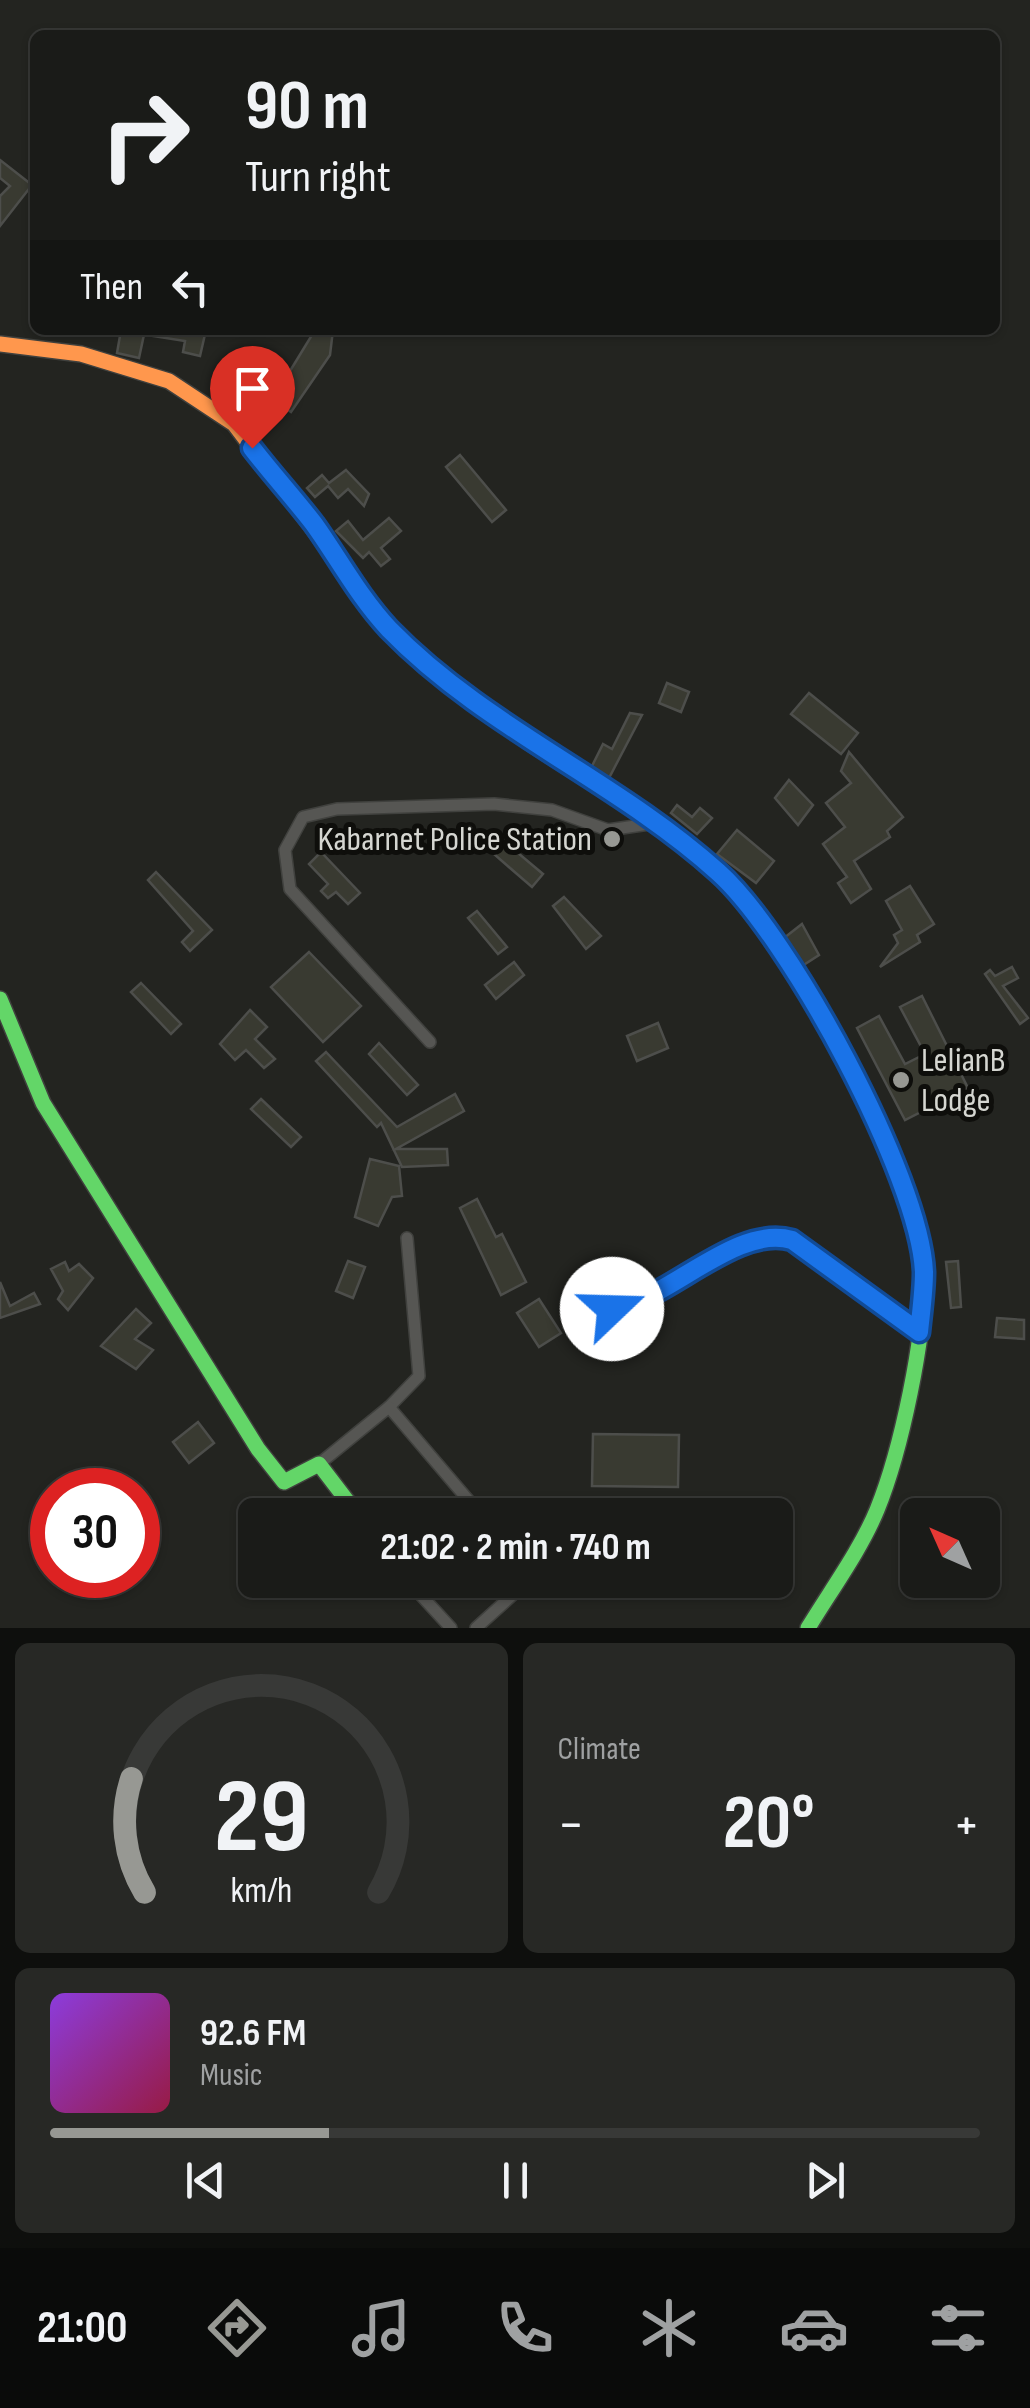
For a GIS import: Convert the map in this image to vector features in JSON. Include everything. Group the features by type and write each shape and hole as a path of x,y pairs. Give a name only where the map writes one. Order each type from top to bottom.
{"main road":[{"path":"0,344 82,354 169,381 234,424 388,628 464,694 528,742 656,823 720,874 750,909 846,1062 908,1194 924,1270 919,1332 887,1483 854,1554 808,1628"},
{"path":"0,999 43,1103 222,1397 284,1482 319,1464 345,1498"}],"street":[{"path":"430,1042 290,889 285,850 303,817 337,810 494,804 552,810 608,830 656,823"},
{"path":"577,1290 589,1301 612,1309 634,1306 726,1254 774,1235 792,1240 919,1332"},
{"path":"319,1464 390,1407 419,1376 407,1238"},
{"path":"390,1407 467,1498"},
{"path":"424,1598 451,1628"},
{"path":"476,1628 509,1598"}],"building":[{"path":"0,160 30,183 30,188 0,226 0,196 10,186 0,178"},
{"path":"120,335 144,335 139,358 117,353"},
{"path":"205,335 200,356 183,352 185,341 153,336"},
{"path":"312,335 332,335 330,355 291,412 278,403 257,429 251,420 271,395 244,379 259,354 290,371"},
{"path":"460,455 506,510 492,522 446,467"},
{"path":"346,470 369,494 364,506 348,489 338,498 328,486 315,497 307,488 322,475 329,483"},
{"path":"389,518 401,531 381,548 390,559 381,566 369,552 363,558 336,531 348,521 363,540"},
{"path":"667,683 689,692 681,712 659,703"},
{"path":"809,693 858,733 841,754 791,714"},
{"path":"630,713 642,715 609,778 591,768 603,744 612,749"},
{"path":"849,752 903,817 887,831 890,837 854,861 871,889 851,903 838,883 847,877 823,844 845,827 826,803 851,783 841,771"},
{"path":"789,780 813,805 798,825 775,798"},
{"path":"677,805 692,817 700,808 712,818 697,834 671,813"},
{"path":"737,830 774,861 756,883 717,854"},
{"path":"506,843 543,874 532,887 495,855"},
{"path":"321,852 360,893 348,904 336,892 328,898 321,891 328,884 309,864"},
{"path":"156,872 212,930 190,951 182,942 193,931 148,880"},
{"path":"910,886 934,924 917,935 920,942 880,967 898,943 894,935 902,930 886,901"},
{"path":"564,897 601,936 586,949 553,906"},
{"path":"477,911 507,947 498,954 468,918"},
{"path":"802,924 819,955 802,966 784,938"},
{"path":"309,952 361,1006 323,1042 271,987"},
{"path":"514,962 524,975 496,999 485,985"},
{"path":"1012,967 1018,978 1003,986 1028,1018 1020,1024 985,974 990,970 995,976"},
{"path":"141,983 181,1024 171,1034 131,992"},
{"path":"922,996 968,1088 905,1120 857,1028 879,1016 905,1064 925,1054 900,1007"},
{"path":"250,1010 267,1027 255,1039 275,1059 264,1068 246,1050 235,1060 220,1044"},
{"path":"658,1023 668,1048 637,1061 627,1036"},
{"path":"379,1043 418,1085 407,1095 369,1054"},
{"path":"326,1052 397,1127 455,1094 464,1111 396,1149 447,1149 448,1165 402,1167 381,1123 377,1127 316,1061"},
{"path":"261,1099 301,1137 291,1147 251,1109"},
{"path":"370,1159 399,1166 402,1196 392,1197 378,1226 355,1217"},
{"path":"477,1199 496,1237 502,1234 526,1282 501,1295 460,1208"},
{"path":"348,1261 365,1267 353,1298 336,1291"},
{"path":"958,1261 961,1307 951,1308 946,1262"},
{"path":"65,1262 69,1271 79,1264 93,1278 68,1310 58,1299 63,1291 51,1269"},
{"path":"0,1282 10,1306 34,1293 40,1304 0,1318"},
{"path":"539,1299 561,1333 539,1347 517,1313"},
{"path":"136,1309 151,1323 135,1339 153,1350 136,1369 101,1346"},
{"path":"997,1318 1024,1320 1024,1339 995,1337"},
{"path":"198,1422 214,1443 189,1463 173,1442"},
{"path":"593,1434 679,1435 678,1487 592,1486"}],"traffic: fast":[{"path":"764,930 814,1002 865,1093 906,1188 924,1272 916,1359 886,1485 862,1540 808,1628"},
{"path":"0,999 43,1103 258,1449 284,1482 319,1464 345,1498"}],"traffic: slow":[{"path":"0,344 81,354 169,381 234,424 388,628 414,651"}],"traffic: jam":[{"path":"414,651 528,742 656,823 720,873 764,930"}],"place":[{"name":"Kabarnet Police Station","path":"612,839"},
{"name":"LelianB Lodge","path":"901,1080"}],"route":[{"path":"252,448 315,526 346,576 388,628 464,694 528,742 656,823 720,874 778,947 846,1062 908,1194 924,1270 919,1332 890,1315 792,1240 774,1235 726,1254 634,1306 612,1309"}]}
